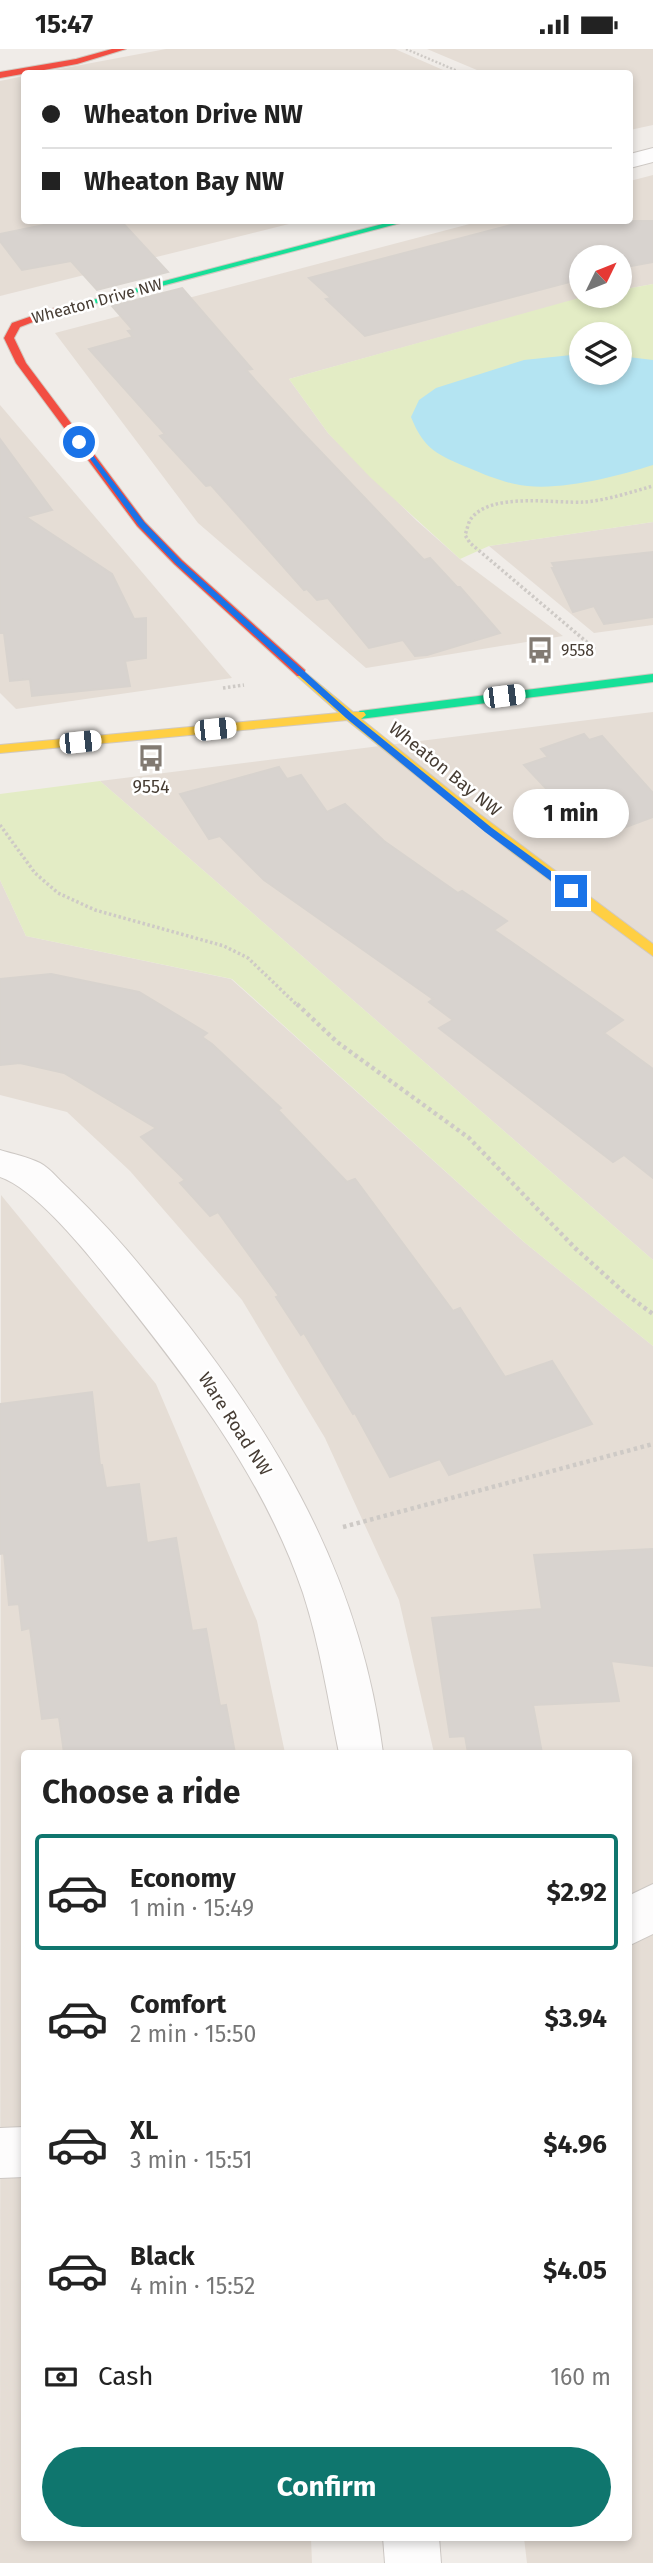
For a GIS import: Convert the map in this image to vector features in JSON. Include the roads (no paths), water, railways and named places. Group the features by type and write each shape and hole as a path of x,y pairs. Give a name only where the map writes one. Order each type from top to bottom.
{"street":[{"path":"28,70 122,49"},
{"path":"0,75 21,71"},
{"path":"633,161 653,156"},
{"name":"Wheaton Drive NW","path":"349,716 178,562 141,524 21,363 9,338 16,325 41,314 391,224"},
{"path":"0,749 349,716 653,678"},
{"name":"Wheaton Bay NW","path":"349,716 489,830 653,951"},
{"name":"Ware Road NW","path":"0,1163 29,1173 94,1236 184,1346 245,1435 302,1538 324,1593 348,1682 360,1750"},
{"path":"632,1921 653,1906"},
{"path":"0,2153 21,2152"},
{"path":"411,2541 413,2563"}],"water":[{"path":"569,355 569,385 632,385 632,357 653,360 653,465 603,479 548,487 531,486 503,481 440,455 421,437 411,417 419,400 436,388 524,360"}],"place":[{"name":"9558","path":"540,650"},
{"name":"9554","path":"151,758"}]}
